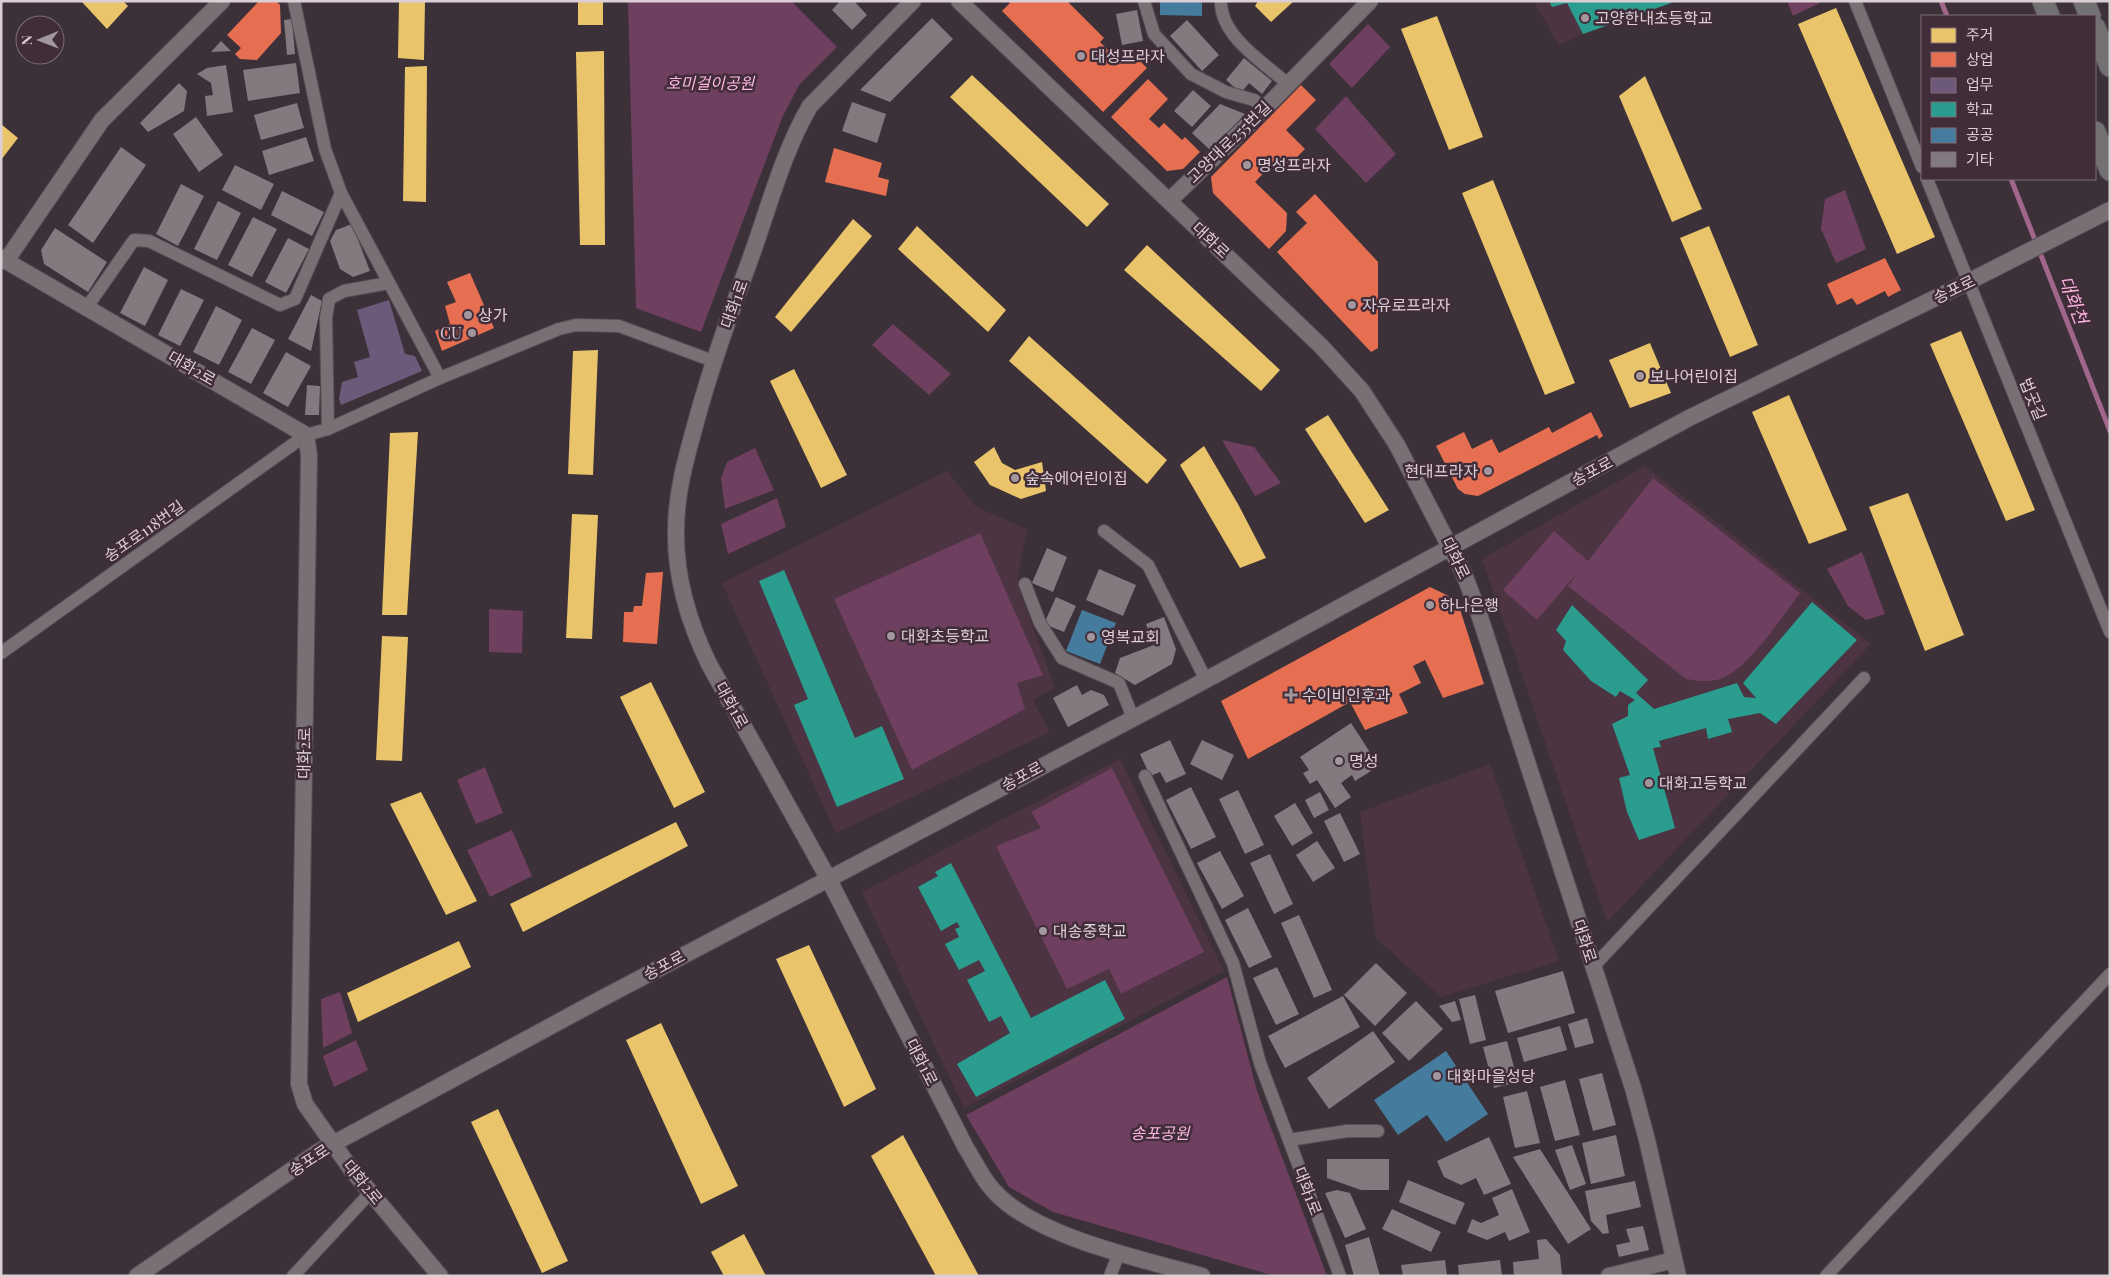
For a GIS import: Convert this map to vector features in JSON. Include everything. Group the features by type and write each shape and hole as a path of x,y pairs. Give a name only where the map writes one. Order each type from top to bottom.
{"main road":[{"path":"2043,1 2049,15"},
{"path":"2084,1 2090,15"},
{"path":"2096,31 2110,66"},
{"path":"2096,135 2110,170"}],"street":[{"name":"대화2로","path":"222,1 102,120 4,259 306,435 309,465 298,1075 301,1095 305,1104 350,1169 440,1276"},
{"path":"294,1 325,149 341,192 440,378"},
{"name":"대화1로","path":"913,1 825,89 810,106 799,124 713,361 684,465 678,498 677,556 688,613 709,664 828,878 966,1148 993,1190 1016,1209 1047,1227 1119,1253 1202,1276"},
{"name":"대화로","path":"958,1 1321,346 1362,391 1397,446 1467,579 1478,611 1647,1140 1676,1268"},
{"path":"1144,1 1154,34 1191,74 1226,92 1254,100 1264,109"},
{"path":"1220,1 1222,15 1232,34 1288,84"},
{"name":"고양대로255번길","path":"1169,201 1264,109 1370,1"},
{"path":"1855,1 1921,165"},
{"name":"법곳길","path":"1927,180 2110,632"},
{"path":"87,307 134,240 149,241 280,305 295,299 341,192"},
{"name":"송포로","path":"136,1276 333,1144 828,878 1206,680 1689,418 1968,282 2110,210"},
{"path":"328,429 326,318 329,299 344,291 389,283"},
{"path":"306,435 328,429 440,378 559,329 576,325 619,326 713,361"},
{"name":"송포로118번길","path":"1,653 306,435"},
{"path":"1104,531 1148,565 1206,680"},
{"path":"1025,584 1040,624 1062,658 1119,683 1133,718"},
{"path":"1593,967 1864,678"},
{"name":"대화1로","path":"1145,776 1233,963 1260,1063 1340,1276"},
{"path":"1826,1276 2110,974"},
{"path":"1289,1140 1348,1131 1378,1131"},
{"path":"293,1276 371,1192"},
{"path":"1110,1276 1119,1253"},
{"path":"1610,1276 1676,1268"}],"shaded area":[{"name":"고양한내초등학교","path":"1533,1 1675,1 1583,34 1559,45"},
{"name":"대화고등학교","path":"1645,466 1871,644 1607,922 1482,559"},
{"name":"대화초등학교","path":"947,471 976,507 1027,529 1017,583 1055,688 1033,700 1050,732 836,833 722,583"},
{"name":"대송중학교","path":"1120,759 1224,971 964,1108 862,892"},
{"path":"1490,764 1559,961 1441,997 1376,938 1360,812"}],"green space":[{"name":"호미걸이공원","path":"628,1 791,1 837,47 799,85 782,118 701,332 636,308"},
{"path":"1787,1 1824,1 1793,16"},
{"path":"1368,24 1390,47 1352,88 1329,64"},
{"path":"1346,96 1396,154 1366,183 1315,129"},
{"path":"1845,190 1866,249 1836,263 1821,229 1825,199"},
{"path":"893,324 951,374 929,395 872,345"},
{"path":"1222,440 1254,447 1281,483 1255,496"},
{"path":"755,448 774,490 725,509 721,478 727,462"},
{"path":"1653,478 1800,593 1751,656 1740,667 1717,680 1686,679 1568,586 1578,572 1537,620 1503,590 1554,531 1588,561"},
{"path":"777,498 786,527 728,554 721,524"},
{"path":"980,533 1043,675 1017,683 1025,709 912,770 834,599"},
{"path":"1862,552 1885,614 1866,620 1848,606 1827,569"},
{"path":"489,609 523,611 522,653 489,652"},
{"path":"485,767 503,813 476,824 457,780"},
{"path":"1112,768 1204,952 1121,994 1109,969 1067,989 996,846 1041,828 1031,812"},
{"path":"512,830 532,876 490,897 467,850"},
{"name":"송포공원","path":"1227,977 1257,1091 1327,1276 1275,1276 1053,1212 1009,1187 966,1115"},
{"path":"340,992 352,1033 323,1048 321,999"},
{"path":"356,1040 368,1070 334,1087 323,1056"}],"building: 주거":[{"path":"81,1 123,1 128,6 107,29"},
{"path":"399,1 425,1 424,60 398,58"},
{"path":"578,1 603,1 603,25 578,25"},
{"path":"1258,1 1294,1 1271,22 1255,6"},
{"path":"1836,8 1935,237 1897,254 1798,24"},
{"path":"1437,16 1483,137 1449,150 1401,29"},
{"path":"604,51 605,245 580,245 576,52"},
{"path":"427,66 426,202 403,201 405,67"},
{"path":"972,75 1109,204 1087,227 950,97"},
{"path":"1645,76 1702,209 1672,222 1619,96"},
{"path":"1,124 18,138 1,160"},
{"path":"1493,180 1575,383 1545,395 1462,193"},
{"path":"853,219 872,236 791,332 775,317"},
{"path":"917,226 1006,310 988,332 898,249"},
{"path":"1709,226 1758,345 1730,357 1680,238"},
{"path":"1147,245 1280,370 1261,391 1124,270"},
{"path":"1961,331 2035,510 2006,521 1930,344"},
{"path":"1029,336 1167,460 1147,484 1009,361"},
{"name":"보나어린이집","path":"1650,343 1671,393 1630,408 1609,360"},
{"path":"598,350 593,475 568,474 573,351"},
{"path":"794,369 847,475 821,488 770,381"},
{"path":"1789,395 1847,530 1809,544 1752,412"},
{"path":"1328,415 1389,510 1365,523 1305,429"},
{"path":"418,432 407,615 382,615 390,433"},
{"path":"1204,446 1238,504 1266,558 1240,568 1180,465"},
{"name":"숲속에어린이집","path":"994,447 1002,463 1015,470 1042,462 1046,491 1021,499 990,485 974,462"},
{"path":"1908,493 1964,635 1925,651 1869,507"},
{"path":"572,514 598,515 592,639 566,638"},
{"path":"382,636 408,637 402,761 376,760"},
{"path":"651,682 705,792 674,808 620,697"},
{"path":"421,792 477,901 446,915 390,804"},
{"path":"676,822 688,846 523,932 510,904"},
{"path":"459,941 471,967 358,1022 347,993"},
{"path":"809,945 876,1089 844,1107 776,959"},
{"path":"661,1023 738,1186 701,1204 626,1040"},
{"path":"498,1109 568,1261 542,1273 471,1122"},
{"path":"903,1135 979,1276 936,1276 871,1156"},
{"path":"744,1234 766,1276 724,1276 711,1252"}],"building: 상업":[{"path":"259,1 276,1 280,5 281,33 257,60 240,59 235,54 241,48 227,35"},
{"name":"대성프라자","path":"1008,1 1067,1 1104,38 1100,42 1117,59 1124,52 1130,58 1134,55 1147,68 1103,112 1002,11 1010,3"},
{"path":"1148,79 1168,99 1149,119 1159,128 1164,123 1182,140 1185,137 1200,152 1183,169 1167,171 1111,117"},
{"name":"명성프라자","path":"1301,85 1316,100 1286,130 1305,149 1285,169 1276,160 1255,182 1287,213 1286,231 1269,249 1213,193 1211,177"},
{"path":"834,148 882,163 878,177 889,180 886,196 825,182"},
{"name":"자유로프라자","path":"1315,194 1378,262 1378,348 1371,352 1277,252 1307,223 1296,212"},
{"path":"1885,258 1901,290 1888,297 1885,291 1857,305 1852,298 1837,305 1827,284"},
{"name":"상가","path":"470,273 494,328 442,351 435,331 450,324 445,306 456,302 447,282"},
{"name":"현대프라자","path":"1591,412 1603,436 1599,439 1597,435 1478,496 1465,494 1458,489 1436,446 1464,432 1472,449 1492,439 1499,453 1549,427 1552,433"},
{"path":"663,572 657,644 623,642 624,612 633,612 634,606 642,606 646,573"},
{"path":"1430,587 1457,600 1484,684 1443,698 1425,660 1413,666 1421,683 1399,694 1408,713 1365,730 1350,702 1248,759 1221,701"}],"building: 업무":[{"path":"389,300 405,354 415,356 422,371 341,405 339,399 342,382 358,377 354,362 370,357 357,310"}],"building: 학교":[{"name":"고양한내초등학교","path":"1549,1 1674,2 1583,34 1567,3 1552,7"},
{"path":"784,570 855,738 882,726 904,779 837,807 794,705 808,699 759,581"},
{"path":"1812,602 1857,640 1776,724 1760,713 1728,719 1732,732 1708,739 1706,728 1659,741 1661,747 1653,748 1675,828 1639,840 1627,812 1619,778 1630,775 1612,724 1628,716 1628,705 1635,700 1620,691 1616,697 1591,681 1563,650 1566,641 1556,630 1572,605 1648,680 1636,693 1654,709 1737,683 1744,697 1756,698 1743,683"},
{"path":"951,863 1031,1018 1105,980 1125,1019 976,1097 957,1064 1010,1033 1001,1016 989,1022 967,980 985,971 979,960 959,970 945,944 959,937 955,929 960,927 957,922 941,931 918,887 938,876 935,872"}],"building: 공공":[{"path":"1160,1 1202,1 1202,16 1160,15"},
{"name":"영복교회","path":"1082,610 1116,623 1100,664 1066,651"},
{"name":"대화마을성당","path":"1446,1051 1488,1114 1446,1142 1427,1115 1398,1135 1374,1100"}],"building: 기타":[{"path":"840,1 854,1 867,15 852,30 832,10"},
{"path":"1137,10 1143,41 1122,45 1116,14"},
{"path":"932,18 953,39 890,102 860,90"},
{"path":"292,19 295,54 287,55 284,20"},
{"path":"1187,20 1219,55 1202,71 1170,36"},
{"path":"221,41 231,51 211,52"},
{"path":"1244,58 1272,81 1262,94 1249,83 1241,93 1226,80"},
{"path":"296,63 300,93 248,101 243,70"},
{"path":"226,65 233,112 207,116 205,96 213,95 211,83 197,74 207,68"},
{"path":"179,83 187,91 184,111 148,132 140,123"},
{"path":"1193,90 1211,106 1192,127 1174,111"},
{"path":"852,102 886,114 877,143 842,131"},
{"path":"297,103 304,128 261,140 254,115"},
{"path":"1220,104 1245,114 1210,150 1192,133"},
{"path":"196,117 223,155 199,172 173,134"},
{"path":"306,137 314,161 269,175 262,151"},
{"path":"121,147 146,165 93,243 68,225"},
{"path":"235,165 274,184 261,210 222,190"},
{"path":"181,184 204,196 178,246 156,234"},
{"path":"282,191 324,212 312,236 271,215"},
{"path":"218,201 241,213 217,260 194,249"},
{"path":"253,217 277,229 252,277 228,265"},
{"path":"352,224 370,271 353,277 340,269 330,241 336,230"},
{"path":"55,228 107,262 88,292 44,264 41,250"},
{"path":"288,238 309,249 286,293 265,282"},
{"path":"144,267 168,280 145,326 120,313"},
{"path":"181,289 204,300 180,346 158,335"},
{"path":"311,295 322,301 311,351 288,339"},
{"path":"216,306 242,320 219,365 193,352"},
{"path":"252,328 275,340 251,384 228,372"},
{"path":"286,352 311,366 288,407 263,393"},
{"path":"307,385 320,386 319,415 305,415"},
{"path":"1047,548 1067,557 1053,592 1032,583"},
{"path":"1099,569 1136,585 1123,616 1086,600"},
{"path":"1056,597 1076,606 1064,632 1044,624"},
{"path":"1164,617 1176,649 1172,664 1135,685 1115,673 1120,658 1154,645 1146,624"},
{"path":"1077,685 1082,695 1091,690 1104,695 1109,705 1068,727 1053,698"},
{"name":"명성","path":"1351,723 1379,766 1355,781 1352,775 1341,783 1351,797 1335,808 1317,780 1310,784 1303,773 1309,770 1300,757"},
{"path":"1170,740 1186,774 1166,783 1160,772 1150,776 1140,754"},
{"path":"1202,740 1234,755 1222,780 1190,764"},
{"path":"1191,787 1216,837 1191,849 1166,800"},
{"path":"1238,790 1264,845 1245,854 1219,799"},
{"path":"1320,792 1329,810 1314,818 1305,800"},
{"path":"1295,803 1313,833 1292,846 1274,816"},
{"path":"1340,813 1360,854 1344,862 1324,821"},
{"path":"1317,841 1335,868 1313,882 1296,855"},
{"path":"1220,851 1244,896 1222,909 1197,863"},
{"path":"1270,854 1293,904 1274,914 1250,863"},
{"path":"1248,908 1272,957 1249,968 1225,920"},
{"path":"1299,915 1332,990 1314,998 1281,923"},
{"path":"1376,963 1407,993 1375,1026 1344,995"},
{"path":"1277,967 1299,1014 1276,1025 1253,978"},
{"path":"1563,971 1575,1013 1508,1033 1495,991"},
{"path":"1475,995 1486,1040 1470,1044 1459,999"},
{"path":"1343,996 1360,1027 1285,1068 1268,1036"},
{"path":"1416,1001 1443,1029 1409,1061 1382,1033"},
{"path":"1455,1001 1461,1020 1452,1022 1439,1006"},
{"path":"1587,1018 1594,1043 1575,1048 1568,1024"},
{"path":"1560,1026 1567,1050 1524,1062 1517,1038"},
{"path":"1373,1031 1395,1062 1329,1109 1307,1078"},
{"path":"1507,1041 1518,1082 1494,1088 1483,1047"},
{"path":"1602,1073 1616,1125 1593,1131 1579,1079"},
{"path":"1565,1080 1580,1135 1555,1141 1540,1087"},
{"path":"1527,1091 1540,1143 1515,1148 1503,1097"},
{"path":"1616,1135 1625,1176 1591,1184 1582,1143"},
{"path":"1489,1137 1511,1184 1484,1195 1476,1178 1461,1185 1444,1177 1437,1161"},
{"path":"1572,1145 1586,1184 1570,1190 1555,1150"},
{"path":"1540,1149 1591,1229 1568,1244 1513,1157"},
{"path":"1327,1159 1389,1159 1389,1190 1361,1190 1327,1178"},
{"path":"1408,1180 1465,1203 1455,1225 1399,1202"},
{"path":"1635,1181 1641,1207 1606,1215 1609,1233 1603,1234 1591,1221 1585,1191"},
{"path":"1512,1189 1530,1232 1509,1241 1505,1232 1487,1240 1467,1232 1472,1219 1481,1223 1499,1215 1492,1198"},
{"path":"1337,1190 1350,1193 1366,1229 1345,1238 1325,1193"},
{"path":"1392,1209 1441,1232 1431,1252 1382,1229"},
{"path":"1643,1226 1649,1250 1619,1257 1616,1245 1630,1242 1626,1229"},
{"path":"1369,1237 1380,1276 1354,1276 1345,1245"},
{"path":"1546,1239 1560,1255 1562,1276 1514,1276 1513,1262 1539,1259 1537,1240"},
{"path":"1445,1260 1447,1276 1403,1276 1401,1265"},
{"path":"1500,1260 1502,1276 1459,1276 1458,1265"}],"waterway":[{"name":"대화천","path":"1941,1 1947,15"},
{"name":"대화천","path":"2011,180 2110,431"}],"place":[{"name":"고양한내초등학교","path":"1585,18"},
{"name":"대성프라자","path":"1081,56"},
{"name":"명성프라자","path":"1247,165"},
{"name":"자유로프라자","path":"1352,305"},
{"name":"상가","path":"468,315"},
{"name":"CU","path":"472,333"},
{"name":"보나어린이집","path":"1640,376"},
{"name":"현대프라자","path":"1488,471"},
{"name":"숲속에어린이집","path":"1015,478"},
{"name":"하나은행","path":"1430,605"},
{"name":"대화초등학교","path":"891,636"},
{"name":"영복교회","path":"1091,637"},
{"name":"수이비인후과","path":"1291,695"},
{"name":"명성","path":"1339,761"},
{"name":"대화고등학교","path":"1649,783"},
{"name":"대송중학교","path":"1043,931"},
{"name":"대화마을성당","path":"1437,1076"}]}
